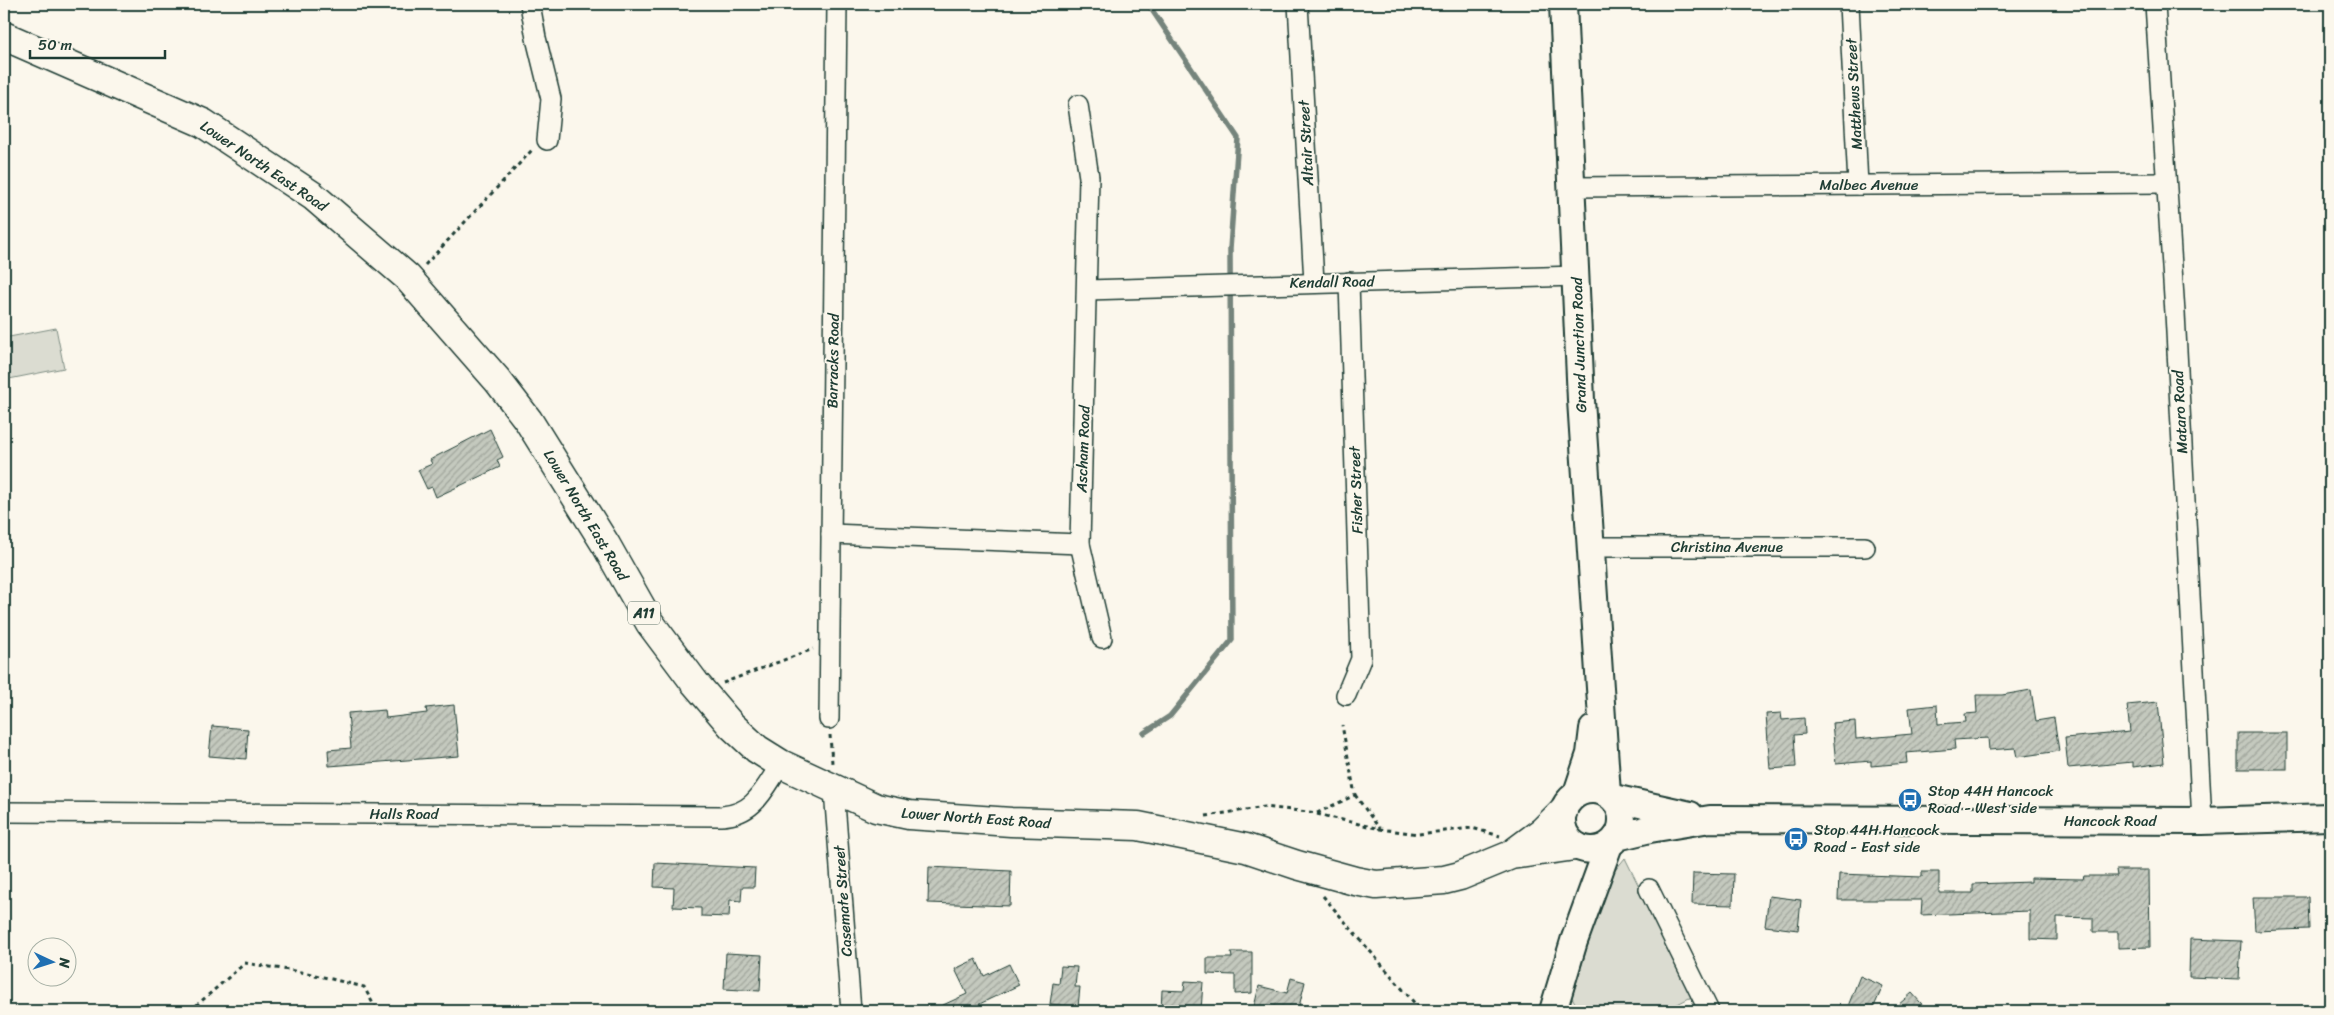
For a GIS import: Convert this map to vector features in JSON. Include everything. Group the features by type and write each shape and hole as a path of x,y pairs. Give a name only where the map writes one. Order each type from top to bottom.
{"main road":[{"name":"Grand Junction Road","path":"1563,4 1589,547 1610,796"},
{"name":"Lower North East Road","path":"4,36 203,123 313,196 410,280 498,381 528,420 606,545 650,623 702,691 731,725 757,749 781,764 834,790 876,808 909,815 1011,822 1138,826 1246,848 1314,870 1376,885 1444,880 1460,876 1508,846 1543,832 1570,802"},
{"name":"Grand Junction Road","path":"1570,802 1590,754 1600,686"},
{"name":"A11","path":"1570,802 1592,790 1610,796"},
{"name":"Hancock Road","path":"1610,796 1655,809 1710,819"},
{"path":"1553,1011 1574,941 1613,841 1622,824 1622,817 1610,796"},
{"path":"1570,802 1562,827 1569,841 1577,847 1583,872 1574,941"},
{"name":"Hancock Road","path":"1613,841 1656,828 1710,819 2202,821 2330,817"},
{"name":"A11","path":"1577,847 1598,850 1613,841"},
{"name":"Lower North East Road","path":"1508,846 1577,847"}],"street":[{"path":"530,4 551,99 547,137"},
{"name":"Barracks Road","path":"829,719 837,4"},
{"name":"Altair Street","path":"1298,4 1314,282"},
{"name":"Matthews Street","path":"1849,4 1858,185"},
{"name":"Mataro Road","path":"2155,4 2202,821"},
{"name":"Ascham Road","path":"1078,105 1089,177 1080,544 1102,638"},
{"name":"Malbec Avenue","path":"1572,187 2166,183"},
{"name":"Kendall Road","path":"1087,290 1314,282 1576,276"},
{"name":"Fisher Street","path":"1346,695 1361,659 1349,282"},
{"path":"831,534 1080,544"},
{"name":"Christina Avenue","path":"1589,547 1865,547"},
{"name":"Halls Road","path":"4,812 732,816 748,809 781,764"},
{"name":"Casemate Street","path":"834,790 851,1011"},
{"path":"1650,889 1705,1010"}],"path":[{"path":"410,280 547,137"},
{"path":"702,691 830,642"},
{"path":"829,719 834,790"},
{"path":"1342,725 1355,795 1380,829"},
{"path":"1317,813 1355,795"},
{"path":"1197,817 1265,807 1317,813 1380,829 1418,834 1472,828 1508,846"},
{"path":"1320,893 1417,1006 1418,1011"},
{"path":"190,1011 245,963 307,973 364,987 377,1011"}],"shaded area":[{"path":"56,328 64,368 4,380 4,338"},
{"path":"1625,858 1693,996 1664,1011 1579,1011 1572,997 1608,879"}],"building":[{"path":"490,429 503,457 497,460 500,467 436,497 432,487 427,489 418,470 432,464 430,460 435,457"},
{"path":"2031,690 2036,721 2054,718 2059,751 2017,757 2015,748 1989,750 1988,738 1954,740 1955,749 1906,753 1907,763 1871,766 1871,761 1836,764 1832,723 1855,721 1856,739 1912,734 1909,708 1937,705 1938,724 1966,722 1965,714 1977,713 1976,695 2002,695"},
{"path":"2158,702 2164,763 2133,767 2133,762 2068,768 2065,738 2130,732 2127,705"},
{"path":"454,705 459,756 329,766 328,750 351,748 348,713 385,710 386,718 427,713 426,708"},
{"path":"1781,713 1782,720 1804,718 1805,734 1794,735 1796,767 1770,769 1766,714"},
{"path":"212,726 248,729 246,759 209,756"},
{"path":"2238,733 2287,733 2287,769 2238,769"},
{"path":"655,863 755,868 754,887 742,887 741,901 730,900 729,917 701,916 701,908 673,907 674,888 654,887"},
{"path":"929,867 1011,871 1010,906 928,903"},
{"path":"2116,870 2149,870 2150,947 2118,948 2118,932 2093,932 2093,918 2057,917 2057,940 2030,939 2030,911 1921,915 1922,900 1838,900 1839,874 1922,877 1922,872 1939,872 1939,893 1973,893 1973,884 2031,882 2031,878 2083,879 2084,876 2117,876"},
{"path":"1693,873 1734,874 1733,905 1692,904"},
{"path":"1769,896 1801,900 1798,930 1765,926"},
{"path":"2253,897 2308,897 2309,929 2255,931"},
{"path":"2190,939 2241,941 2239,979 2189,977"},
{"path":"1231,952 1252,952 1252,993 1235,994 1235,975 1207,974 1207,958 1232,958"},
{"path":"726,953 762,955 760,991 724,989"},
{"path":"976,959 984,976 1009,964 1019,985 965,1011 930,1011 967,994 955,969"},
{"path":"1061,966 1077,967 1075,987 1080,987 1078,1007 1050,1004 1053,983 1059,984"},
{"path":"1860,976 1883,986 1872,1011 1846,1011"},
{"path":"1291,978 1305,982 1298,1011 1253,1011 1259,986 1287,993"},
{"path":"1185,981 1203,982 1201,1011 1161,1011 1162,990 1184,991"},
{"path":"1912,993 1928,1011 1891,1011"}],"waterway":[{"path":"1144,733 1170,716 1232,640 1230,249 1238,138 1148,4"}],"place":[{"name":"Stop 44H Hancock Road - West side","path":"1910,800"},
{"name":"Stop 44H Hancock Road - East side","path":"1796,839"}]}
